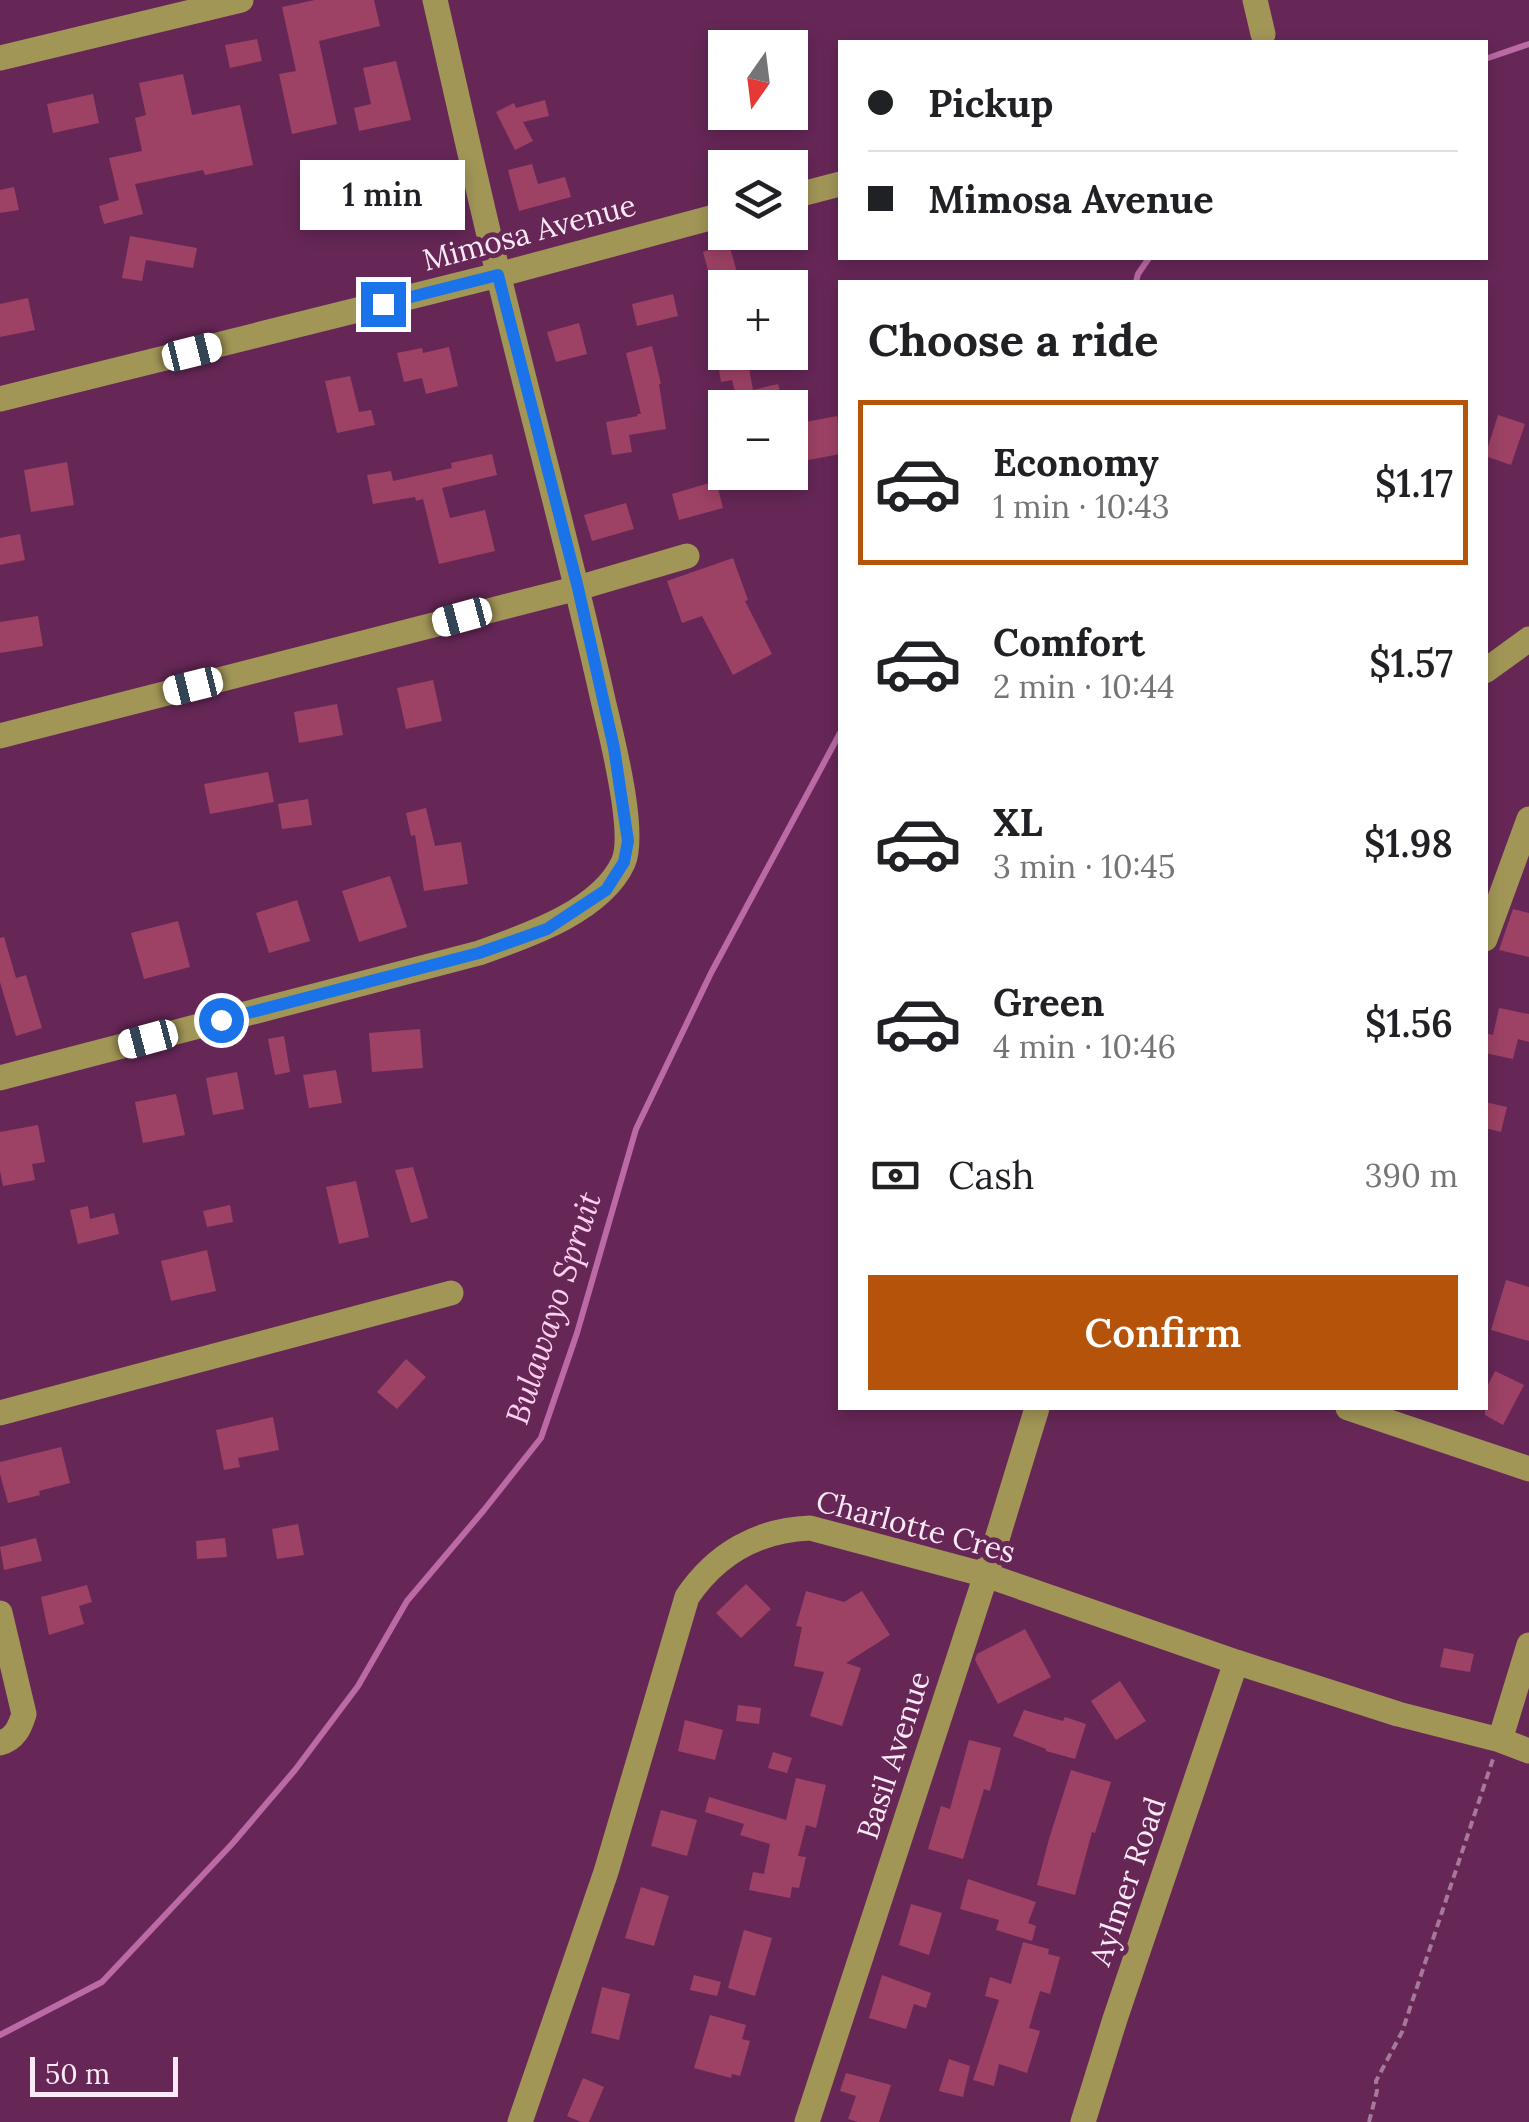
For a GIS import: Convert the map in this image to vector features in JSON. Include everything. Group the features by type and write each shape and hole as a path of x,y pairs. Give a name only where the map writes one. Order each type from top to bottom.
{"street":[{"path":"0,58 241,0"},
{"path":"0,1078 479,953 547,929 606,890 624,862 628,841 614,748 435,0"},
{"path":"1255,0 1263,34"},
{"path":"808,192 838,185"},
{"name":"Mimosa Avenue","path":"0,400 708,219"},
{"path":"0,736 578,588 688,556"},
{"path":"1488,669 1525,649"},
{"path":"1488,930 1529,819"},
{"path":"0,1413 451,1293"},
{"name":"Basil Avenue","path":"807,2122 986,1575 1035,1410"},
{"path":"1354,1410 1529,1469"},
{"name":"Charlotte Cres","path":"520,2122 606,1872 688,1597 712,1565 750,1540 810,1528 986,1575 1236,1662 1529,1751"},
{"path":"0,1612 24,1714 19,1730 0,1743"},
{"path":"1500,1740 1529,1644"},
{"name":"Aylmer Road","path":"1083,2122 1236,1662"}],"path":[{"path":"1368,2122 1378,2091 1376,2082 1402,2032 1500,1740"}],"building":[{"path":"315,0 374,0 380,26 319,41 337,124 292,134 279,74 296,71 282,7"},
{"path":"257,39 262,61 230,68 225,45"},
{"path":"396,61 411,120 359,131 354,108 371,104 363,68"},
{"path":"183,74 192,115 240,105 253,165 205,175 203,170 135,184 143,214 104,224 99,206 119,200 109,158 142,151 135,118 146,115 139,83"},
{"path":"93,94 99,123 53,133 47,104"},
{"path":"545,100 549,116 523,122 533,141 515,150 496,112 514,103 516,108"},
{"path":"532,164 538,184 565,177 571,197 519,211 508,170"},
{"path":"14,187 19,210 0,213 0,190"},
{"path":"130,236 197,248 193,268 146,260 142,281 122,278"},
{"path":"731,250 736,270 708,270 703,252"},
{"path":"673,294 678,316 637,326 632,304"},
{"path":"28,298 35,330 0,337 0,304"},
{"path":"579,323 587,354 556,362 547,332"},
{"path":"652,346 666,429 629,435 632,452 612,455 606,422 641,414 626,353"},
{"path":"449,347 458,386 426,394 422,378 404,382 397,353"},
{"path":"719,370 749,370 753,390 734,390 732,380 721,382"},
{"path":"350,376 359,412 371,410 375,425 337,433 325,381"},
{"path":"778,384 780,390 753,390"},
{"path":"1498,415 1525,424 1511,465 1488,457"},
{"path":"837,416 838,454 808,460 808,422"},
{"path":"492,454 497,475 442,488 450,518 485,510 495,551 439,564 423,499 373,504 367,475 391,471 393,481"},
{"path":"67,462 74,505 31,512 24,470"},
{"path":"708,483 708,490 718,490 723,508 679,520 672,494"},
{"path":"626,503 634,529 592,541 584,515"},
{"path":"20,534 25,560 0,565 0,538"},
{"path":"733,558 748,600 745,601 772,654 733,675 702,616 682,623 667,581"},
{"path":"38,616 43,646 0,653 0,622"},
{"path":"433,680 442,721 406,729 397,688"},
{"path":"337,704 343,735 299,743 294,712"},
{"path":"268,772 274,802 210,814 204,784"},
{"path":"308,799 312,825 282,829 278,804"},
{"path":"426,808 435,846 461,842 468,884 424,891 415,835 411,836 406,813"},
{"path":"390,876 407,927 359,942 342,891"},
{"path":"297,900 310,941 269,953 256,913"},
{"path":"1513,909 1529,913 1529,957 1499,950"},
{"path":"178,921 190,967 144,979 131,933"},
{"path":"4,937 16,978 26,975 42,1028 16,1036 0,982 0,938"},
{"path":"1499,1008 1529,1014 1529,1042 1518,1039 1513,1059 1488,1054 1488,1034 1493,1035"},
{"path":"420,1029 423,1068 372,1072 369,1033"},
{"path":"284,1036 290,1072 275,1075 268,1039"},
{"path":"336,1070 342,1103 309,1108 303,1075"},
{"path":"237,1072 244,1109 213,1115 206,1078"},
{"path":"176,1094 185,1135 143,1143 135,1102"},
{"path":"1488,1103 1507,1107 1501,1132 1488,1129"},
{"path":"38,1125 45,1162 32,1164 35,1180 3,1186 0,1132"},
{"path":"413,1167 428,1218 411,1223 395,1170"},
{"path":"356,1181 369,1237 339,1244 326,1187"},
{"path":"230,1205 233,1222 207,1227 203,1211"},
{"path":"88,1206 90,1219 114,1213 119,1234 78,1244 70,1210"},
{"path":"207,1250 216,1291 171,1301 161,1261"},
{"path":"1506,1280 1529,1287 1529,1341 1491,1330"},
{"path":"406,1359 426,1377 397,1409 377,1392"},
{"path":"1495,1371 1524,1385 1503,1425 1485,1415 1488,1385"},
{"path":"273,1417 279,1450 238,1458 240,1467 224,1470 216,1430"},
{"path":"61,1447 70,1483 8,1503 0,1462"},
{"path":"298,1524 304,1555 277,1559 272,1529"},
{"path":"36,1538 42,1561 4,1570 0,1547"},
{"path":"225,1538 227,1557 197,1559 196,1541"},
{"path":"746,1584 771,1609 741,1638 716,1613"},
{"path":"87,1585 92,1602 79,1606 84,1624 49,1635 41,1597"},
{"path":"806,1591 844,1602 862,1591 890,1635 846,1663 861,1668 842,1726 810,1716 824,1672 794,1666 802,1627 796,1626"},
{"path":"1025,1629 1051,1677 998,1704 975,1660 977,1654"},
{"path":"1444,1648 1474,1654 1470,1672 1440,1667"},
{"path":"1120,1681 1146,1721 1116,1740 1091,1701"},
{"path":"738,1705 761,1708 759,1724 736,1721"},
{"path":"1024,1710 1086,1724 1075,1759 1013,1736"},
{"path":"685,1720 723,1730 715,1760 678,1751"},
{"path":"969,1740 1001,1748 990,1791 984,1789 963,1859 928,1849 941,1806 950,1809"},
{"path":"773,1752 792,1758 787,1773 768,1768"},
{"path":"1071,1770 1111,1782 1075,1895 1037,1885"},
{"path":"796,1778 826,1785 816,1828 806,1825 798,1856 806,1857 799,1888 792,1887 790,1898 749,1890 753,1872 764,1874 770,1844 740,1835 744,1824 705,1812 709,1797 786,1820"},
{"path":"661,1810 697,1820 687,1856 651,1846"},
{"path":"968,1879 1036,1902 1028,1923 1036,1926 1032,1941 996,1930 999,1920 960,1909"},
{"path":"641,1887 669,1896 654,1946 625,1938"},
{"path":"911,1904 942,1913 929,1955 899,1945"},
{"path":"744,1930 772,1938 755,1996 728,1988"},
{"path":"1023,1942 1049,1949 1048,1954 1060,1957 1050,1994 1040,1991 1029,2028 1040,2031 1027,2073 999,2064 994,2086 973,2080 999,2000 985,1996 990,1977 1011,1984"},
{"path":"694,1975 721,1982 717,1996 690,1990"},
{"path":"882,1975 931,1993 926,2008 914,2004 906,2029 869,2018"},
{"path":"602,1987 630,1994 619,2040 591,2033"},
{"path":"710,2015 746,2025 742,2039 750,2041 740,2076 732,2074 731,2078 694,2068"},
{"path":"949,2059 970,2066 963,2097 939,2091"},
{"path":"846,2073 891,2085 879,2122 848,2119 856,2096 840,2091"},
{"path":"583,2078 604,2087 589,2122 567,2116"}],"waterway":[{"name":"Bulawayo Spruit","path":"1488,58 1529,44"},
{"name":"Bulawayo Spruit","path":"1136,280 1148,260"},
{"name":"Bulawayo Spruit","path":"0,2035 102,1982 232,1844 295,1770 358,1686 407,1601 541,1438 577,1333 636,1129 711,973 838,737"}],"route":[{"path":"221,1020 479,953 547,929 606,890 624,862 628,841 614,748 578,588 498,275 383,304"}]}
